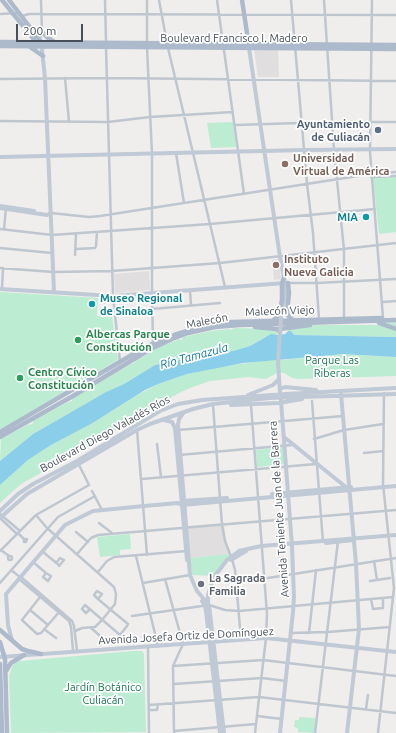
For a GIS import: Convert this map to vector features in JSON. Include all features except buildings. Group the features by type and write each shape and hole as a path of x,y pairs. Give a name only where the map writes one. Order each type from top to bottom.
{"main road":[{"path":"2,0 12,14 40,44"},
{"path":"9,0 40,44 43,57 54,292"},
{"path":"242,0 280,257 289,296 287,312 289,317 293,320"},
{"path":"22,42 27,38 28,32"},
{"path":"42,32 55,44 46,51 43,57"},
{"name":"Boulevard Francisco I. Madero","path":"0,42 40,44 249,46 372,46 396,44"},
{"name":"Boulevard Francisco I. Madero","path":"0,46 27,46 40,44"},
{"path":"27,46 35,50 43,57"},
{"name":"Boulevard Francisco I. Madero","path":"372,46 396,48"},
{"path":"0,157 396,149"},
{"path":"0,207 48,215 51,213"},
{"path":"1,289 112,296 285,284"},
{"path":"274,320 280,312 285,284"},
{"name":"Avenida Teniente Juan de la Barrera","path":"280,733 294,606 292,544 278,363 285,284"},
{"name":"Malecón Viejo","path":"0,432 120,365 153,343 189,329 232,322 344,318 383,319"},
{"name":"Malecón","path":"0,437 120,365 172,338 215,327 373,321 395,318"},
{"path":"373,321 396,329"},
{"path":"241,325 280,330 324,322"},
{"path":"149,350 153,343"},
{"path":"245,397 273,385 279,378"},
{"path":"280,390 285,387 324,391"},
{"name":"Boulevard Diego Valadés Ríos","path":"78,463 152,416 166,408 178,404 202,400 324,391 395,388"},
{"path":"341,390 348,488 356,564 359,629 347,733"},
{"name":"Boulevard Diego Valadés Ríos","path":"0,515 9,502 24,490 78,463 137,430 193,409 215,404 269,398 384,393 396,394"},
{"path":"215,404 250,404 327,396"},
{"path":"193,409 202,405 202,400"},
{"path":"185,412 178,421 177,430 189,575 207,606"},
{"path":"150,424 148,420 152,416"},
{"path":"164,420 172,422 177,430"},
{"path":"284,437 292,445 348,488"},
{"path":"12,642 8,625 6,594 56,535 69,523 93,511 396,485"},
{"path":"220,733 221,727 207,606 216,577 232,557 261,547 396,535"},
{"path":"0,631 6,630 8,625"},
{"path":"0,631 12,642 25,650 41,654"},
{"name":"Avenida Josefa Ortiz de Domínguez","path":"2,657 266,638 396,652"},
{"path":"0,642 5,672 7,733"},
{"path":"5,672 11,663 24,655"},
{"path":"0,664 2,733"},
{"path":"221,727 224,733"}],"street":[{"path":"40,44 42,32 41,0"},
{"path":"105,0 112,296 120,365"},
{"path":"147,0 148,78 152,154 153,343"},
{"path":"159,0 184,115 226,287"},
{"path":"217,0 244,194"},
{"path":"291,0 307,184 315,252 319,319"},
{"path":"324,0 334,150 344,248 344,318"},
{"path":"372,0 370,149 383,319"},
{"path":"0,14 396,16"},
{"path":"65,78 69,122"},
{"path":"0,79 148,78 396,81"},
{"path":"0,121 108,122 150,117 233,112"},
{"path":"235,125 370,121 396,122"},
{"path":"176,153 184,203"},
{"path":"51,213 89,217 337,179 396,172"},
{"path":"371,176 396,176"},
{"path":"4,230 6,208"},
{"path":"0,229 52,235 76,234 375,209"},
{"path":"76,249 95,248 97,232"},
{"path":"75,255 76,234"},
{"path":"1,289 2,268 53,272 112,271 220,263 396,243"},
{"path":"0,248 52,253"},
{"path":"285,284 396,279"},
{"path":"190,290 191,305"},
{"path":"382,302 396,301"},
{"path":"152,309 220,303"},
{"path":"378,733 395,588 383,486 384,393"},
{"path":"312,401 323,542"},
{"path":"215,404 214,427 219,500 225,541 232,557 241,639"},
{"path":"250,404 266,608 266,638 255,733"},
{"path":"177,430 343,416"},
{"path":"314,439 344,430 383,424"},
{"path":"137,430 147,555"},
{"path":"157,444 161,477"},
{"path":"179,455 292,445"},
{"path":"364,453 383,451"},
{"path":"9,556 1,551 36,515 90,485 78,463"},
{"path":"142,479 316,464"},
{"path":"92,491 102,510"},
{"path":"0,583 60,514 95,496"},
{"path":"77,554 97,535 396,510"},
{"path":"0,515 24,539"},
{"path":"36,515 47,528 112,584 115,590 116,601 111,610 102,620 96,626 91,628 82,628 75,631"},
{"path":"99,523 112,534"},
{"path":"76,532 88,542"},
{"path":"315,733 339,540"},
{"path":"42,551 60,566 64,561 61,558 56,562"},
{"path":"98,572 114,557 187,551"},
{"path":"136,556 158,646"},
{"path":"236,583 396,558"},
{"path":"374,561 376,580"},
{"path":"33,562 51,576 48,581 43,577 46,573"},
{"path":"11,570 69,621 75,651"},
{"path":"309,633 316,570"},
{"path":"143,583 189,575"},
{"path":"370,581 390,578"},
{"path":"165,579 183,644 173,666 174,732 256,724"},
{"path":"90,609 120,635 128,625 98,599 94,595 97,591 102,596 98,599"},
{"path":"41,596 22,621 38,634 41,634 59,612"},
{"path":"132,616 207,606 225,610 239,610 393,597"},
{"path":"371,599 373,609 383,608 384,598"},
{"path":"30,610 48,625"},
{"path":"59,612 82,628"},
{"path":"72,622 75,631 75,651"},
{"path":"290,633 328,632 390,627"},
{"path":"91,628 107,642"},
{"path":"44,629 56,638"},
{"path":"148,646 149,733"},
{"path":"173,666 263,660 396,676"},
{"path":"174,684 262,678 286,681"},
{"path":"366,709 368,695"},
{"path":"149,705 259,697 396,712"},
{"path":"149,710 157,710 158,704"},
{"path":"257,716 282,719"}],"shaded area":[{"path":"254,49 278,49 279,77 258,77"},
{"name":"Instituto Nueva Galicia","path":"278,259 281,279 274,280 272,260"},
{"path":"149,271 150,290 115,293 114,274"},
{"path":"224,523 226,541 231,554 190,558 188,526"}],"green space":[{"path":"233,122 236,147 211,148 207,123"},
{"path":"396,177 396,232 379,234 373,178"},
{"name":"Centro Cívico Constitución","path":"0,292 98,298 97,316 112,317 118,359 0,430"},
{"name":"Parque Las Riberas","path":"396,321 396,337 294,335 291,331 288,331 288,325 379,325 384,322"},
{"path":"234,328 277,329 277,335 263,338 250,346 233,351 155,365 124,384 106,392 33,434 0,461 1,439 29,424 30,425 33,421 72,401 72,399 135,363 135,361 160,347 179,339 182,340 183,337 211,331 231,330"},
{"name":"Parque Las Riberas","path":"343,354 396,357 396,376 299,379 292,378 284,373 277,373 266,379 248,377 210,381 177,394 88,447 21,484 0,503 0,485 28,460 51,445 91,424 158,384 187,374 213,368 268,360"},
{"path":"284,447 285,464 257,467 256,450"},
{"path":"130,534 131,549 120,550 120,555 100,557 97,537"},
{"path":"228,554 230,556 215,576 192,575 190,558"},
{"name":"Jardín Botánico Culiacán","path":"142,651 144,654 146,732 11,733 9,676 15,663 19,661"},
{"path":"299,717 316,718 314,733 298,732 298,728 294,727 295,720 299,720"}],"water":[{"path":"288,331 291,331 294,335 396,337 396,357 343,354 243,363 187,374 145,390 91,424 51,445 28,460 0,485 0,461 33,434 106,392 124,384 155,365 233,351 250,346 271,334 285,334"}],"place":[{"name":"Ayuntamiento de Culiacán","path":"378,130"},
{"name":"Universidad Virtual de América","path":"285,164"},
{"name":"MIA","path":"366,217"},
{"name":"Instituto Nueva Galicia","path":"276,265"},
{"name":"Museo Regional de Sinaloa","path":"92,304"},
{"name":"Albercas Parque Constitución","path":"78,340"},
{"name":"Centro Cívico Constitución","path":"20,378"},
{"name":"La Sagrada Familia","path":"201,584"}],"water label":[{"name":"Río Tamazula","path":"194,356"}]}
